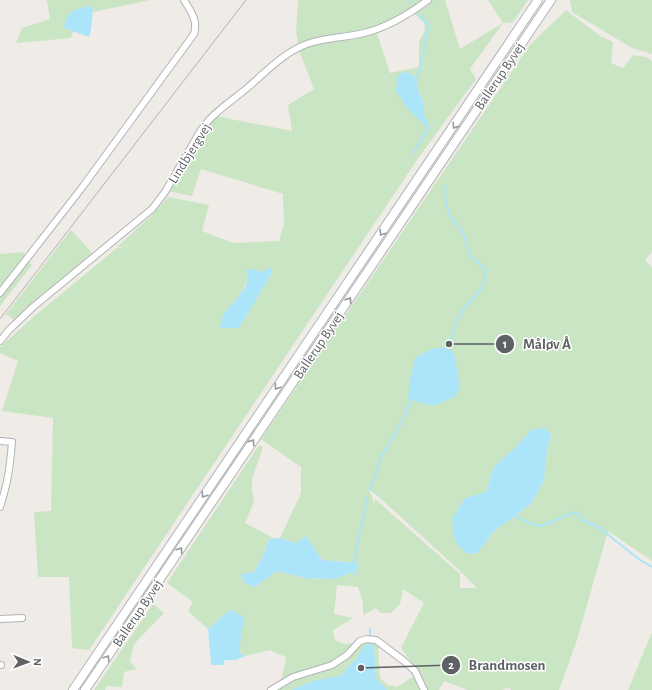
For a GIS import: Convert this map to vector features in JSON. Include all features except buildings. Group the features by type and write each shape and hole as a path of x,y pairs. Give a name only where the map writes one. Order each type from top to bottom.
{"main road":[{"name":"Ballerup Byvej","path":"73,690 538,0"},
{"name":"Ballerup Byvej","path":"85,690 551,0"}],"street":[{"path":"0,293 122,134 194,34 196,26 194,18 184,0"},
{"name":"Lindbjergvej","path":"0,341 9,330 34,307 152,209 165,192 201,130 213,116 281,60 297,48 307,44 363,33 392,23 428,0"},
{"path":"0,441 12,442 7,487 0,506"},
{"path":"0,619 22,618"},
{"path":"271,690 293,678 332,665 347,655 360,642 367,638 376,640 415,671 424,690"}],"green space":[{"path":"46,0 150,0 93,12 93,10 64,28 73,31 71,38 16,43 22,28 50,19"},
{"path":"298,0 445,0 460,49 503,23 470,69 476,79 419,157 89,650 72,648 69,577 38,577 34,512 51,511 53,418 2,411 18,361 0,353 0,347 37,314 117,248 133,246 117,247 154,213 168,197 209,205 202,231 233,243 279,241 284,224 283,194 201,169 192,196 168,191 202,130 215,116 292,131 288,105 314,89 299,51 296,31","holes":["414,13 424,23 425,30 419,42 419,67 390,73 377,33 396,25","402,72 409,73 417,79 417,87 424,105 424,114","253,269 261,272 272,273 239,328 223,314 247,282 248,276 246,270"]},
{"path":"488,0 528,0 513,22 503,23"},
{"path":"570,0 652,0 652,54 632,48 572,12"},
{"path":"566,10 600,36 613,42 611,63 623,68 633,55 646,57 652,61 652,252 645,260 652,267 652,561 608,531 577,640 559,690 512,690 507,687 503,690 468,690 444,681 439,690 387,690 376,678 374,647 365,646 356,659 340,676 294,690 276,690 280,687 286,657 270,650 245,656 239,652 230,610 208,629 188,611 193,602 167,583 259,445 263,447 252,479 254,502 245,523 273,538 269,539 263,556 254,572 255,587 277,571 305,578 335,579 357,570 357,563 322,560 306,536 296,543 280,538 301,493 301,467 261,439 530,45","holes":["531,430 551,434 547,450 544,481 531,504 493,532 478,553 468,554 465,498 486,492 494,467 516,447","369,490 378,496 477,588 460,588 460,574 375,499 374,505","337,585 358,587 363,602 363,615 376,608 380,613 391,613 400,604 403,589 424,603 401,648 419,673 397,687 388,685 380,678 378,651 380,645 375,642 344,644 335,640 333,630 353,618 334,614"]},
{"path":"71,230 92,253 14,320 6,314"},
{"path":"23,252 32,265 0,306 0,254"},
{"path":"153,604 164,613 134,644 130,661 136,669 124,672 122,687 107,686 105,690 94,690"},
{"path":"652,632 652,690 628,690"}],"water":[{"path":"89,6 93,10 89,37 64,28 69,14 75,10"},
{"path":"402,72 409,73 417,79 417,87 424,105 424,115 429,124 426,127 408,109 396,91 398,76"},
{"path":"271,268 272,273 239,328 220,328 223,314 246,286 248,276 245,270 253,269 261,272"},
{"path":"446,347 454,353 460,388 454,397 433,406 408,399 410,379 415,358 431,349"},
{"path":"544,428 551,434 547,450 544,481 531,504 493,532 478,553 468,554 455,542 452,519 465,498 486,492 494,467 516,447 531,430"},
{"path":"306,536 322,560 357,563 357,570 335,579 305,578 277,571 255,587 244,582 241,574 254,572 263,556 269,539 280,538 296,543"},
{"path":"230,610 244,617 239,652 245,656 236,660 225,660 223,665 211,665 208,629"},
{"path":"371,644 374,647 376,678 387,690 294,690 313,681 340,676 356,659 365,645"}],"waterway":[{"path":"416,81 428,28 428,24 419,15"},
{"path":"414,153 429,127 425,125"},
{"path":"445,185 446,203 449,215 463,233 470,255 486,270 483,286 463,310 456,323 453,335 446,349"},
{"path":"370,490 381,457 401,423 413,397"},
{"path":"354,566 367,498"},
{"path":"516,515 517,517 531,524 541,526 575,512 583,521 597,526 640,560 652,567"},
{"path":"355,570 355,575"},
{"path":"370,628 370,635"}],"tram line":[{"path":"0,319 246,0"}],"place":[{"name":"Måløv Å","path":"449,344"},
{"name":"Brandmosen","path":"361,668"}]}
